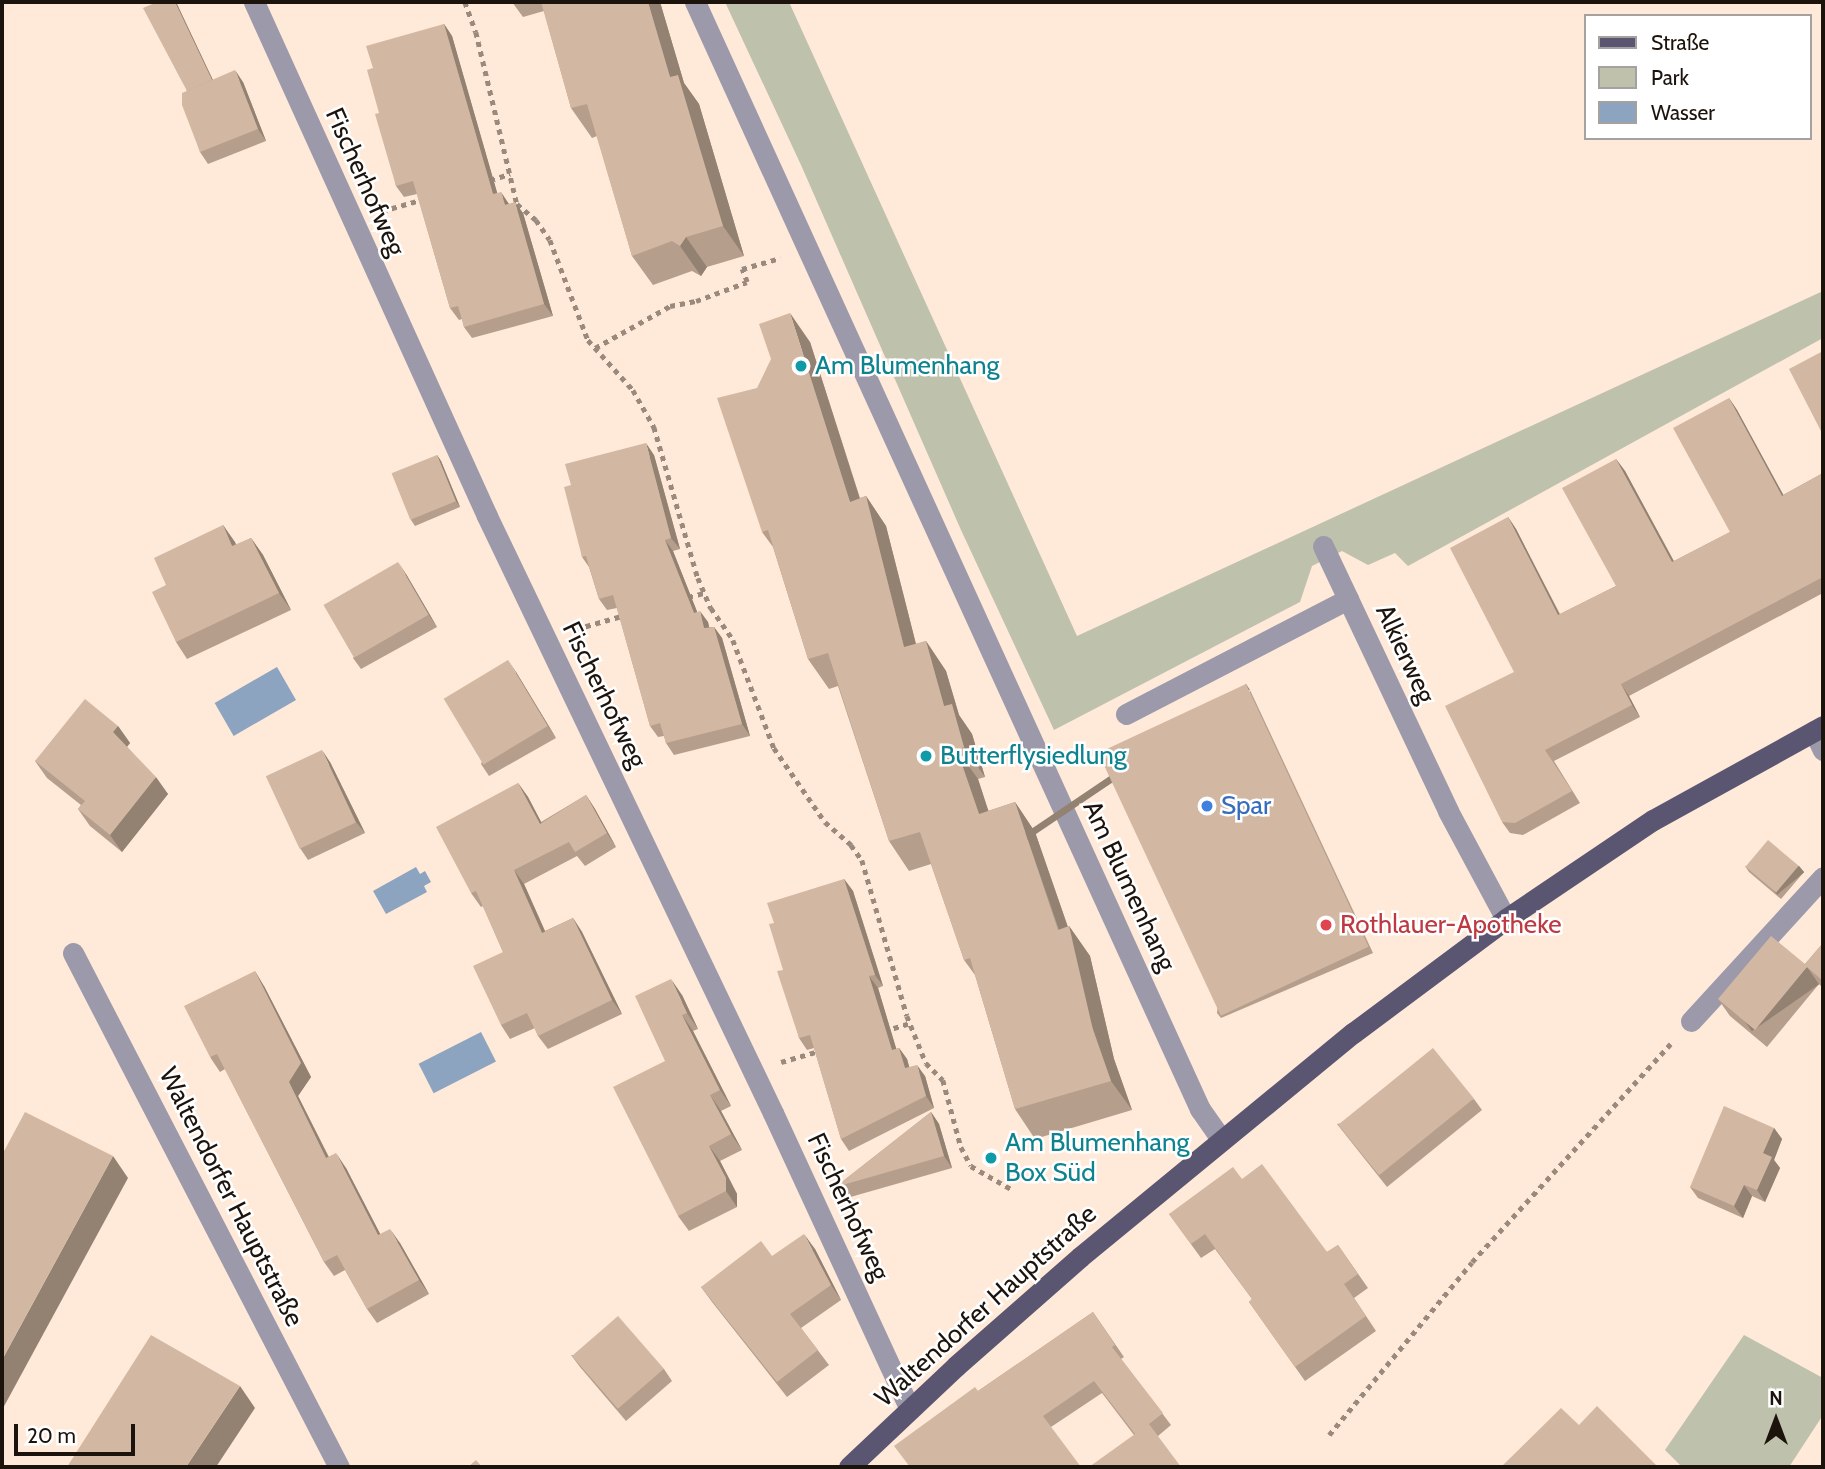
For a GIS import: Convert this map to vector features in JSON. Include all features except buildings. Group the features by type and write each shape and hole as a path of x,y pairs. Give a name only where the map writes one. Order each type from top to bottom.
{"main road":[{"name":"Waltendorfer Hauptstraße","path":"849,1467 1080,1258 1353,1032 1506,919 1653,820 1820,735"}],"street":[{"name":"Fischerhofweg","path":"254,2 545,638 753,1071 910,1409"},
{"name":"Am Blumenhang","path":"695,2 1200,1109 1222,1140"},
{"path":"1323,547 1348,599"},
{"name":"Alkierweg","path":"1126,714 1348,599 1448,811 1506,919"},
{"path":"1691,1021 1823,877"},
{"name":"Waltendorfer Hauptstraße","path":"73,953 339,1467"}],"path":[{"path":"465,2 476,32 517,204 536,220 550,240 588,340 633,390 654,427 704,593 733,640 774,748 825,822 851,845 862,860 910,1023 926,1063 943,1080 961,1147 971,1166 1011,1189"},
{"path":"483,181 510,174"},
{"path":"351,219 430,197"},
{"path":"595,348 670,306 696,301 747,282 743,269 808,249"},
{"path":"677,600 704,593"},
{"path":"545,638 638,612"},
{"path":"1329,1435 1472,1262 1691,1021"},
{"path":"871,1035 910,1023"},
{"path":"753,1071 831,1047"}],"green space":[{"path":"725,2 789,2 1077,636 1823,291 1823,338 1408,566 1395,553 1368,565 1342,551 1312,566 1300,602 1054,730 961,530 801,165"},
{"path":"1744,1335 1823,1378 1823,1415 1789,1467 1682,1467 1665,1450"}],"water":[{"path":"277,667 296,700 234,736 215,703"},
{"path":"416,867 420,874 425,871 431,882 424,886 427,892 386,914 373,891"},
{"path":"481,1032 496,1061 434,1093 419,1064"}],"place":[{"name":"Am Blumenhang","path":"801,366"},
{"name":"Butterflysiedlung","path":"926,756"},
{"name":"Spar","path":"1207,806"},
{"name":"Rothlauer-Apotheke","path":"1326,925"},
{"name":"Am Blumenhang Box Süd","path":"991,1158"}]}
